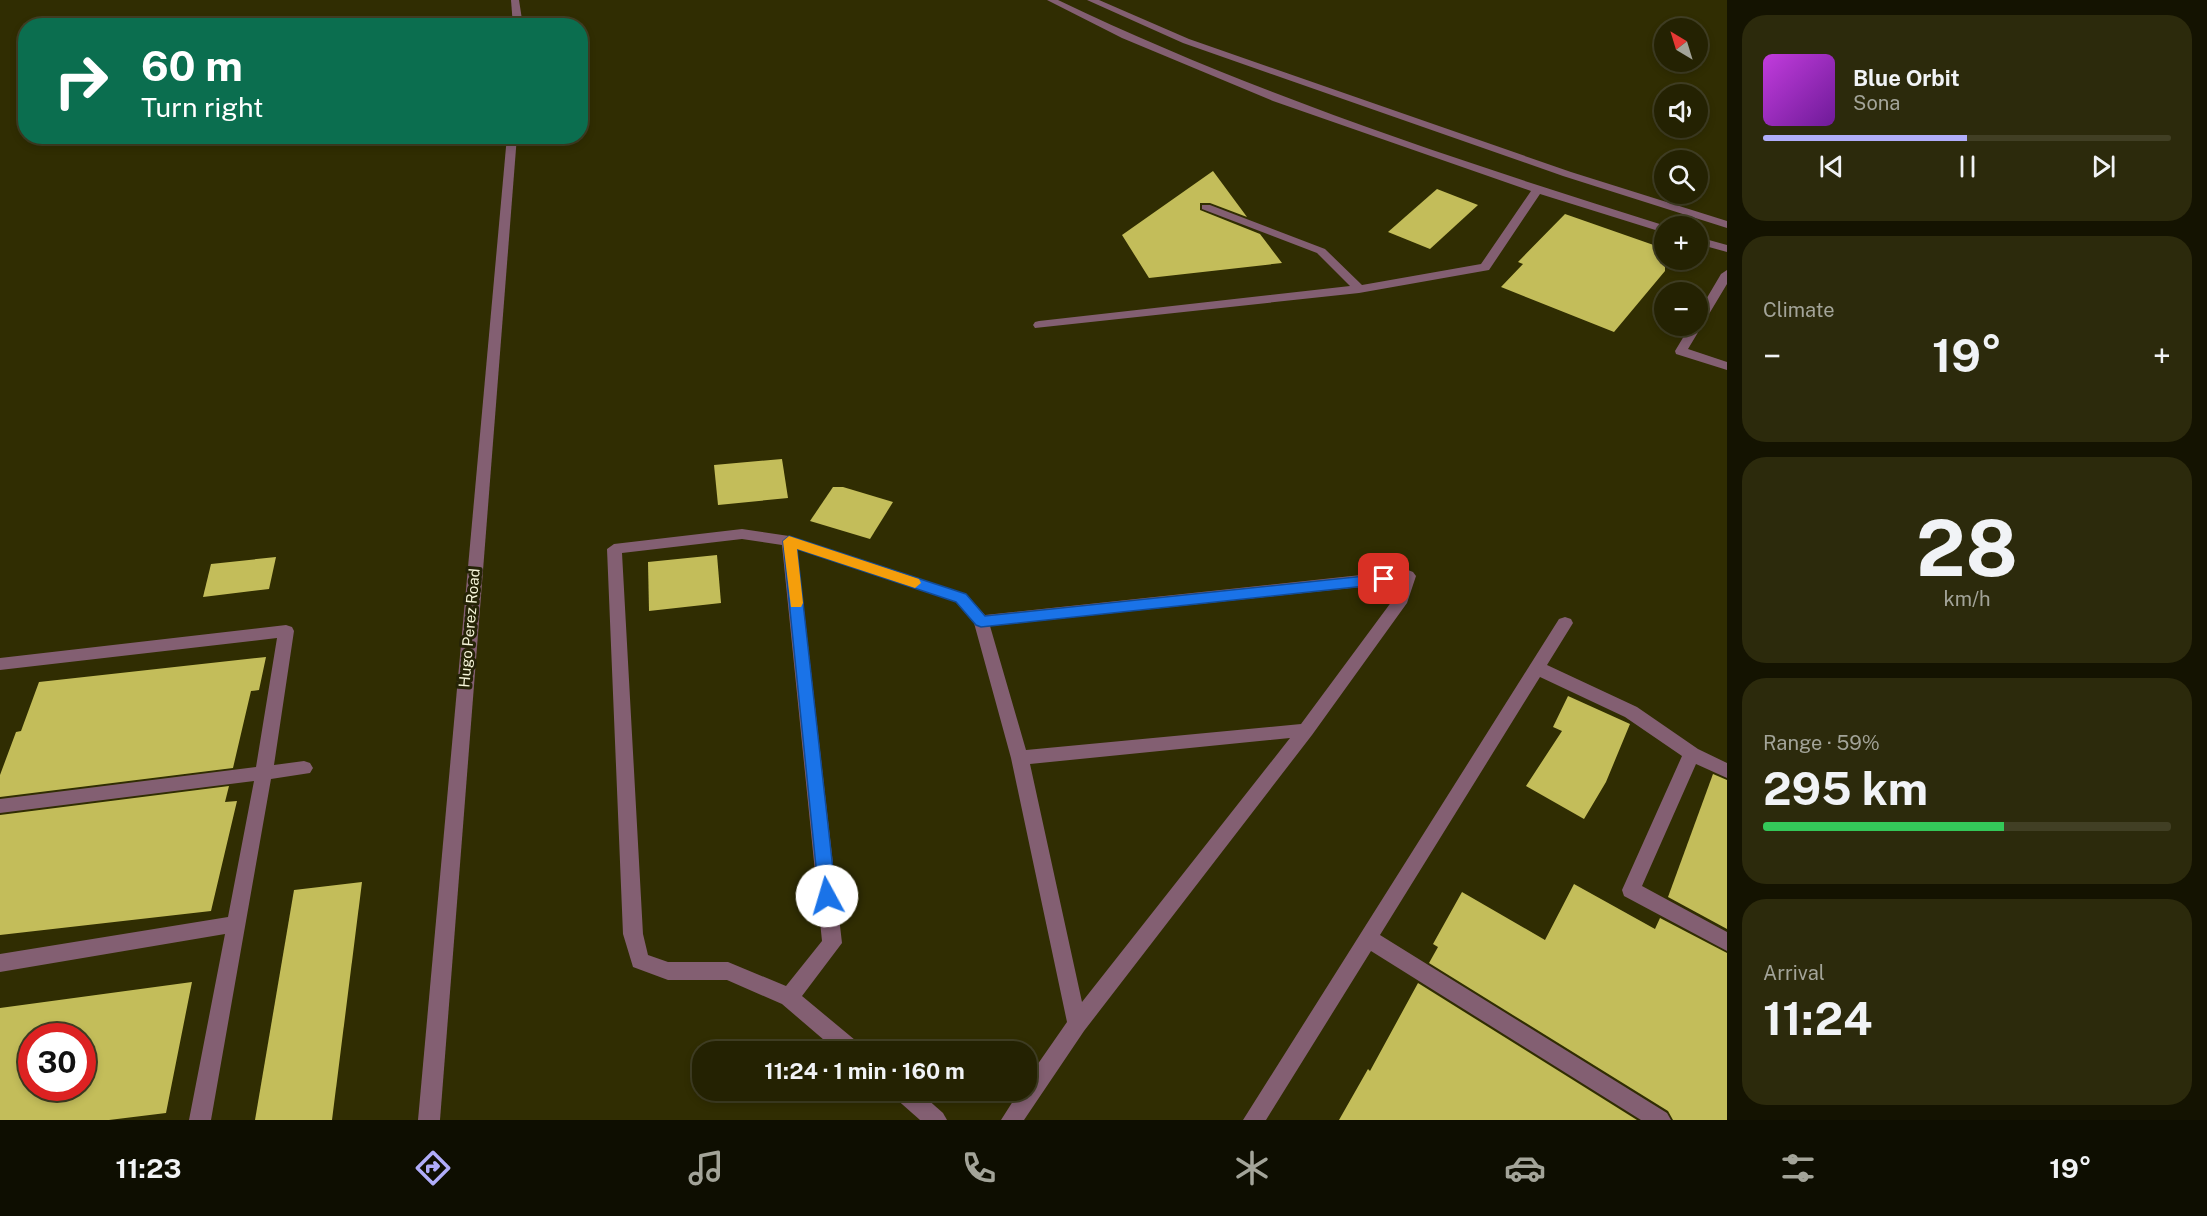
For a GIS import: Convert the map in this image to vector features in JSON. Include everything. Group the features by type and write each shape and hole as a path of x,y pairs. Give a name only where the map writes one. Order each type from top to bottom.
{"street":[{"path":"515,0 517,18"},
{"path":"1051,0 1158,50 1264,93 1372,133 1654,226"},
{"path":"1091,0 1186,41 1567,174 1727,225"},
{"name":"Hugo Perez Road","path":"429,1120 511,144"},
{"path":"1039,325 1359,289 1485,267 1538,189"},
{"path":"1206,207 1321,251 1359,289"},
{"path":"1708,243 1727,249"},
{"path":"1708,306 1727,274"},
{"path":"1690,336 1681,351 1727,366"},
{"path":"841,1041 789,997 728,971 668,971 640,961 633,934 614,549 742,534 789,541 961,598 981,621 1020,758 1077,1024"},
{"path":"789,541 832,943 789,997"},
{"path":"981,621 1408,576 1402,598 1306,730 1077,1024 1012,1120"},
{"path":"1254,1120 1565,623"},
{"path":"0,664 286,632 264,772 200,1120"},
{"path":"1537,668 1631,712 1692,754 1727,771"},
{"path":"1020,758 1306,730"},
{"path":"1692,754 1631,890 1727,942"},
{"path":"0,806 304,768"},
{"path":"0,963 236,924"},
{"path":"1369,939 1660,1120"},
{"path":"914,1101 936,1120"}],"building":[{"path":"1213,171 1247,217 1210,203 1200,203 1200,210 1260,234 1282,263 1149,278 1122,235"},
{"path":"1437,189 1478,205 1430,249 1388,232"},
{"path":"1565,214 1654,245 1654,270 1665,271 1614,332 1501,287 1523,264 1518,262"},
{"path":"782,459 788,498 718,505 714,465"},
{"path":"833,487 843,487 893,502 870,539 810,521"},
{"path":"717,555 721,603 649,611 648,562"},
{"path":"276,557 269,589 203,597 211,564"},
{"path":"266,657 259,690 251,691 233,768 0,797 0,775 16,732 21,731 39,682"},
{"path":"1568,696 1630,724 1606,782 1584,819 1526,786 1562,731 1553,727"},
{"path":"1713,774 1727,780 1727,929 1668,897"},
{"path":"229,786 225,802 237,801 211,911 0,935 0,815"},
{"path":"362,882 332,1120 255,1120 294,890"},
{"path":"1574,884 1655,929 1660,918 1727,953 1727,1120 1673,1120 1668,1111 1429,963 1438,947 1433,944 1462,892 1545,940"},
{"path":"192,982 166,1113 109,1120 0,1120 0,1008"},
{"path":"1418,983 1637,1120 1339,1120 1368,1069 1370,1071"}],"slow traffic":[{"path":"796,603 789,541 915,583"}],"route":[{"path":"827,896 789,541 961,598 981,621 1384,579"}]}
